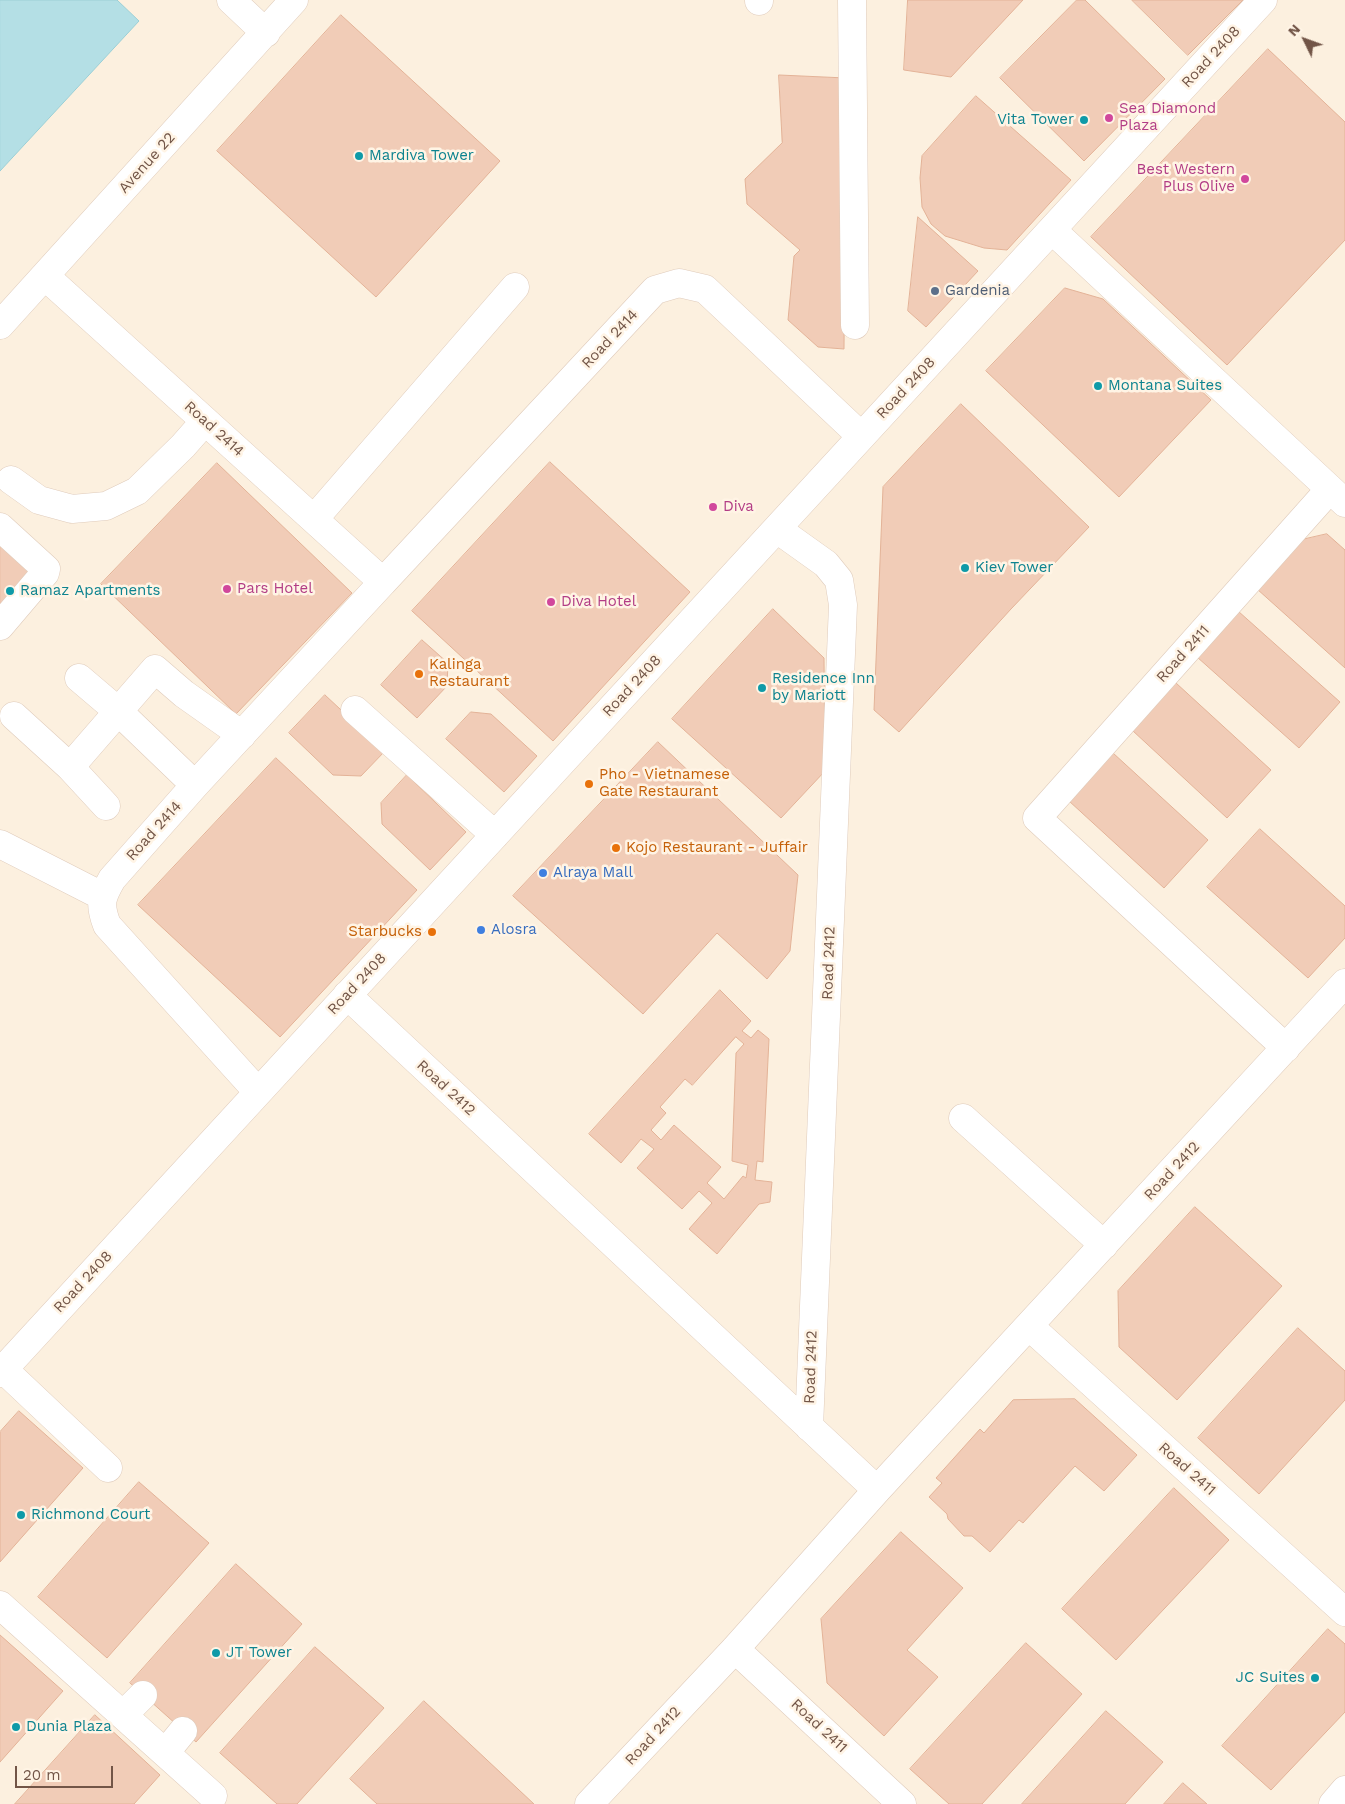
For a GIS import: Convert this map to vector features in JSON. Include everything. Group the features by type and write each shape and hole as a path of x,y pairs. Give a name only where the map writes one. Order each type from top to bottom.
{"street":[{"path":"231,0 266,33"},
{"name":"Avenue 22","path":"0,325 294,0"},
{"path":"852,0 855,325"},
{"name":"Road 2408","path":"2,1371 1263,0"},
{"name":"Road 2411","path":"1052,230 1338,496 1037,818 1286,1048"},
{"name":"Road 2414","path":"45,276 383,582"},
{"name":"Road 2414","path":"102,896 112,878 195,785 655,290 679,283 705,289 862,436"},
{"path":"314,519 515,287"},
{"path":"11,480 39,500 56,505 72,509 106,506 137,491 178,451 205,421"},
{"path":"0,527 46,569 45,573 0,626"},
{"name":"Road 2412","path":"777,529 826,564 839,580 843,605 809,1426"},
{"path":"70,767 156,669 184,694 242,735"},
{"path":"79,678 119,712 195,785"},
{"path":"355,710 495,835"},
{"path":"14,716 70,767 106,806"},
{"path":"0,844 102,896 102,913 107,925 258,1092"},
{"name":"Road 2412","path":"347,995 877,1490"},
{"name":"Road 2412","path":"590,1804 735,1649 877,1490 1286,1048 1340,997"},
{"path":"963,1118 1104,1245"},
{"name":"Road 2411","path":"1029,1326 1345,1612"},
{"path":"2,1371 108,1468"},
{"path":"0,1605 213,1796"},
{"name":"Road 2411","path":"735,1649 902,1804"},
{"path":"123,1715 142,1694"},
{"path":"165,1753 183,1731"},
{"path":"1333,1804 1345,1790"}],"water":[{"path":"0,0 117,0 139,21 0,171"}],"building":[{"path":"908,0 1023,0 951,77 904,70"},
{"name":"Vita Tower","path":"1077,0 1085,0 1165,79 1084,161 1000,78"},
{"path":"1132,0 1243,0 1188,55"},
{"name":"Mardiva Tower","path":"341,15 500,161 376,297 217,151"},
{"name":"Best Western Plus Olive","path":"1268,49 1345,122 1345,240 1227,365 1091,237"},
{"path":"779,75 846,78 844,349 818,347 788,320 794,256 800,250 747,204 745,179 782,143"},
{"path":"976,96 1071,180 1007,250 984,248 945,236 931,224 922,207 920,178 922,156"},
{"name":"Gardenia","path":"918,217 978,271 926,327 908,311"},
{"name":"Montana Suites","path":"1065,288 1103,299 1211,400 1119,497 986,371"},
{"name":"Kiev Tower","path":"961,404 1089,527 899,732 874,710 883,487"},
{"name":"Diva Hotel","path":"550,462 690,592 553,741 412,611"},
{"name":"Pars Hotel","path":"217,463 352,593 236,714 101,584"},
{"name":"Ramaz Apartments","path":"0,530 42,569 0,614"},
{"path":"1327,534 1345,550 1345,668 1257,589 1292,542"},
{"name":"Residence Inn by Mariott","path":"773,609 824,658 825,771 781,818 672,719"},
{"path":"1238,611 1340,702 1299,748 1197,657"},
{"name":"Kalinga Restaurant","path":"422,640 448,663 447,686 417,718 381,685"},
{"path":"1176,683 1271,770 1227,818 1133,731"},
{"path":"325,695 385,751 361,776 333,775 289,733"},
{"path":"471,712 491,714 537,756 504,792 446,739"},
{"path":"658,742 798,875 790,951 767,979 717,933 643,1014 513,896"},
{"path":"1113,753 1208,840 1164,888 1069,801"},
{"path":"276,758 417,890 280,1037 138,905"},
{"path":"407,775 466,832 430,870 382,824 381,803"},
{"path":"1260,829 1345,906 1345,938 1308,978 1207,887"},
{"path":"720,990 751,1021 742,1031 751,1038 758,1030 769,1039 763,1162 757,1161 755,1180 772,1182 770,1202 759,1204 717,1254 689,1229 712,1203 699,1191 682,1209 637,1168 654,1149 641,1139 621,1163 589,1134","holes":["736,1037 744,1044 736,1053 732,1161 748,1165 746,1178 743,1176 724,1199 707,1183 721,1167 674,1125 661,1140 651,1130 666,1113 660,1107 685,1079 692,1085"]},
{"path":"1195,1207 1282,1286 1177,1400 1119,1347 1118,1291"},
{"path":"1298,1328 1345,1371 1345,1400 1259,1494 1198,1438"},
{"path":"1075,1399 1137,1455 1104,1491 1075,1466 1023,1523 1019,1520 990,1552 972,1536 964,1536 948,1519 947,1514 929,1497 942,1483 936,1478 980,1429 984,1433 1013,1400"},
{"name":"Richmond Court","path":"19,1411 83,1468 0,1562 0,1432"},
{"path":"139,1482 209,1543 107,1658 38,1597"},
{"path":"1174,1488 1229,1540 1116,1660 1062,1609"},
{"path":"901,1532 963,1588 907,1650 938,1677 884,1736 827,1683 821,1619"},
{"name":"JT Tower","path":"236,1564 302,1624 196,1742 130,1683"},
{"name":"JC Suites","path":"1328,1629 1345,1644 1345,1712 1271,1790 1222,1746"},
{"name":"Dunia Plaza","path":"0,1635 63,1691 0,1762"},
{"path":"1026,1643 1082,1694 982,1804 949,1804 910,1769"},
{"path":"315,1647 384,1708 297,1804 277,1804 220,1753"},
{"path":"424,1701 534,1804 377,1804 350,1779"},
{"path":"1106,1711 1163,1762 1125,1804 1022,1804"},
{"path":"95,1715 160,1775 134,1804 15,1804"},
{"path":"1183,1783 1207,1804 1164,1804"}],"place":[{"name":"Sea Diamond Plaza","path":"1109,118"},
{"name":"Vita Tower","path":"1084,120"},
{"name":"Mardiva Tower","path":"359,156"},
{"name":"Best Western Plus Olive","path":"1245,179"},
{"name":"Gardenia","path":"935,291"},
{"name":"Montana Suites","path":"1098,386"},
{"name":"Diva","path":"713,507"},
{"name":"Kiev Tower","path":"965,568"},
{"name":"Pars Hotel","path":"227,589"},
{"name":"Ramaz Apartments","path":"10,591"},
{"name":"Diva Hotel","path":"551,602"},
{"name":"Kalinga Restaurant","path":"419,674"},
{"name":"Residence Inn by Mariott","path":"762,688"},
{"name":"Pho - Vietnamese Gate Restaurant","path":"589,784"},
{"name":"Kojo Restaurant - Juffair","path":"616,848"},
{"name":"Alraya Mall","path":"543,873"},
{"name":"Alosra","path":"481,930"},
{"name":"Starbucks","path":"432,932"},
{"name":"Richmond Court","path":"21,1515"},
{"name":"JT Tower","path":"216,1653"},
{"name":"JC Suites","path":"1315,1678"},
{"name":"Dunia Plaza","path":"16,1727"}]}
